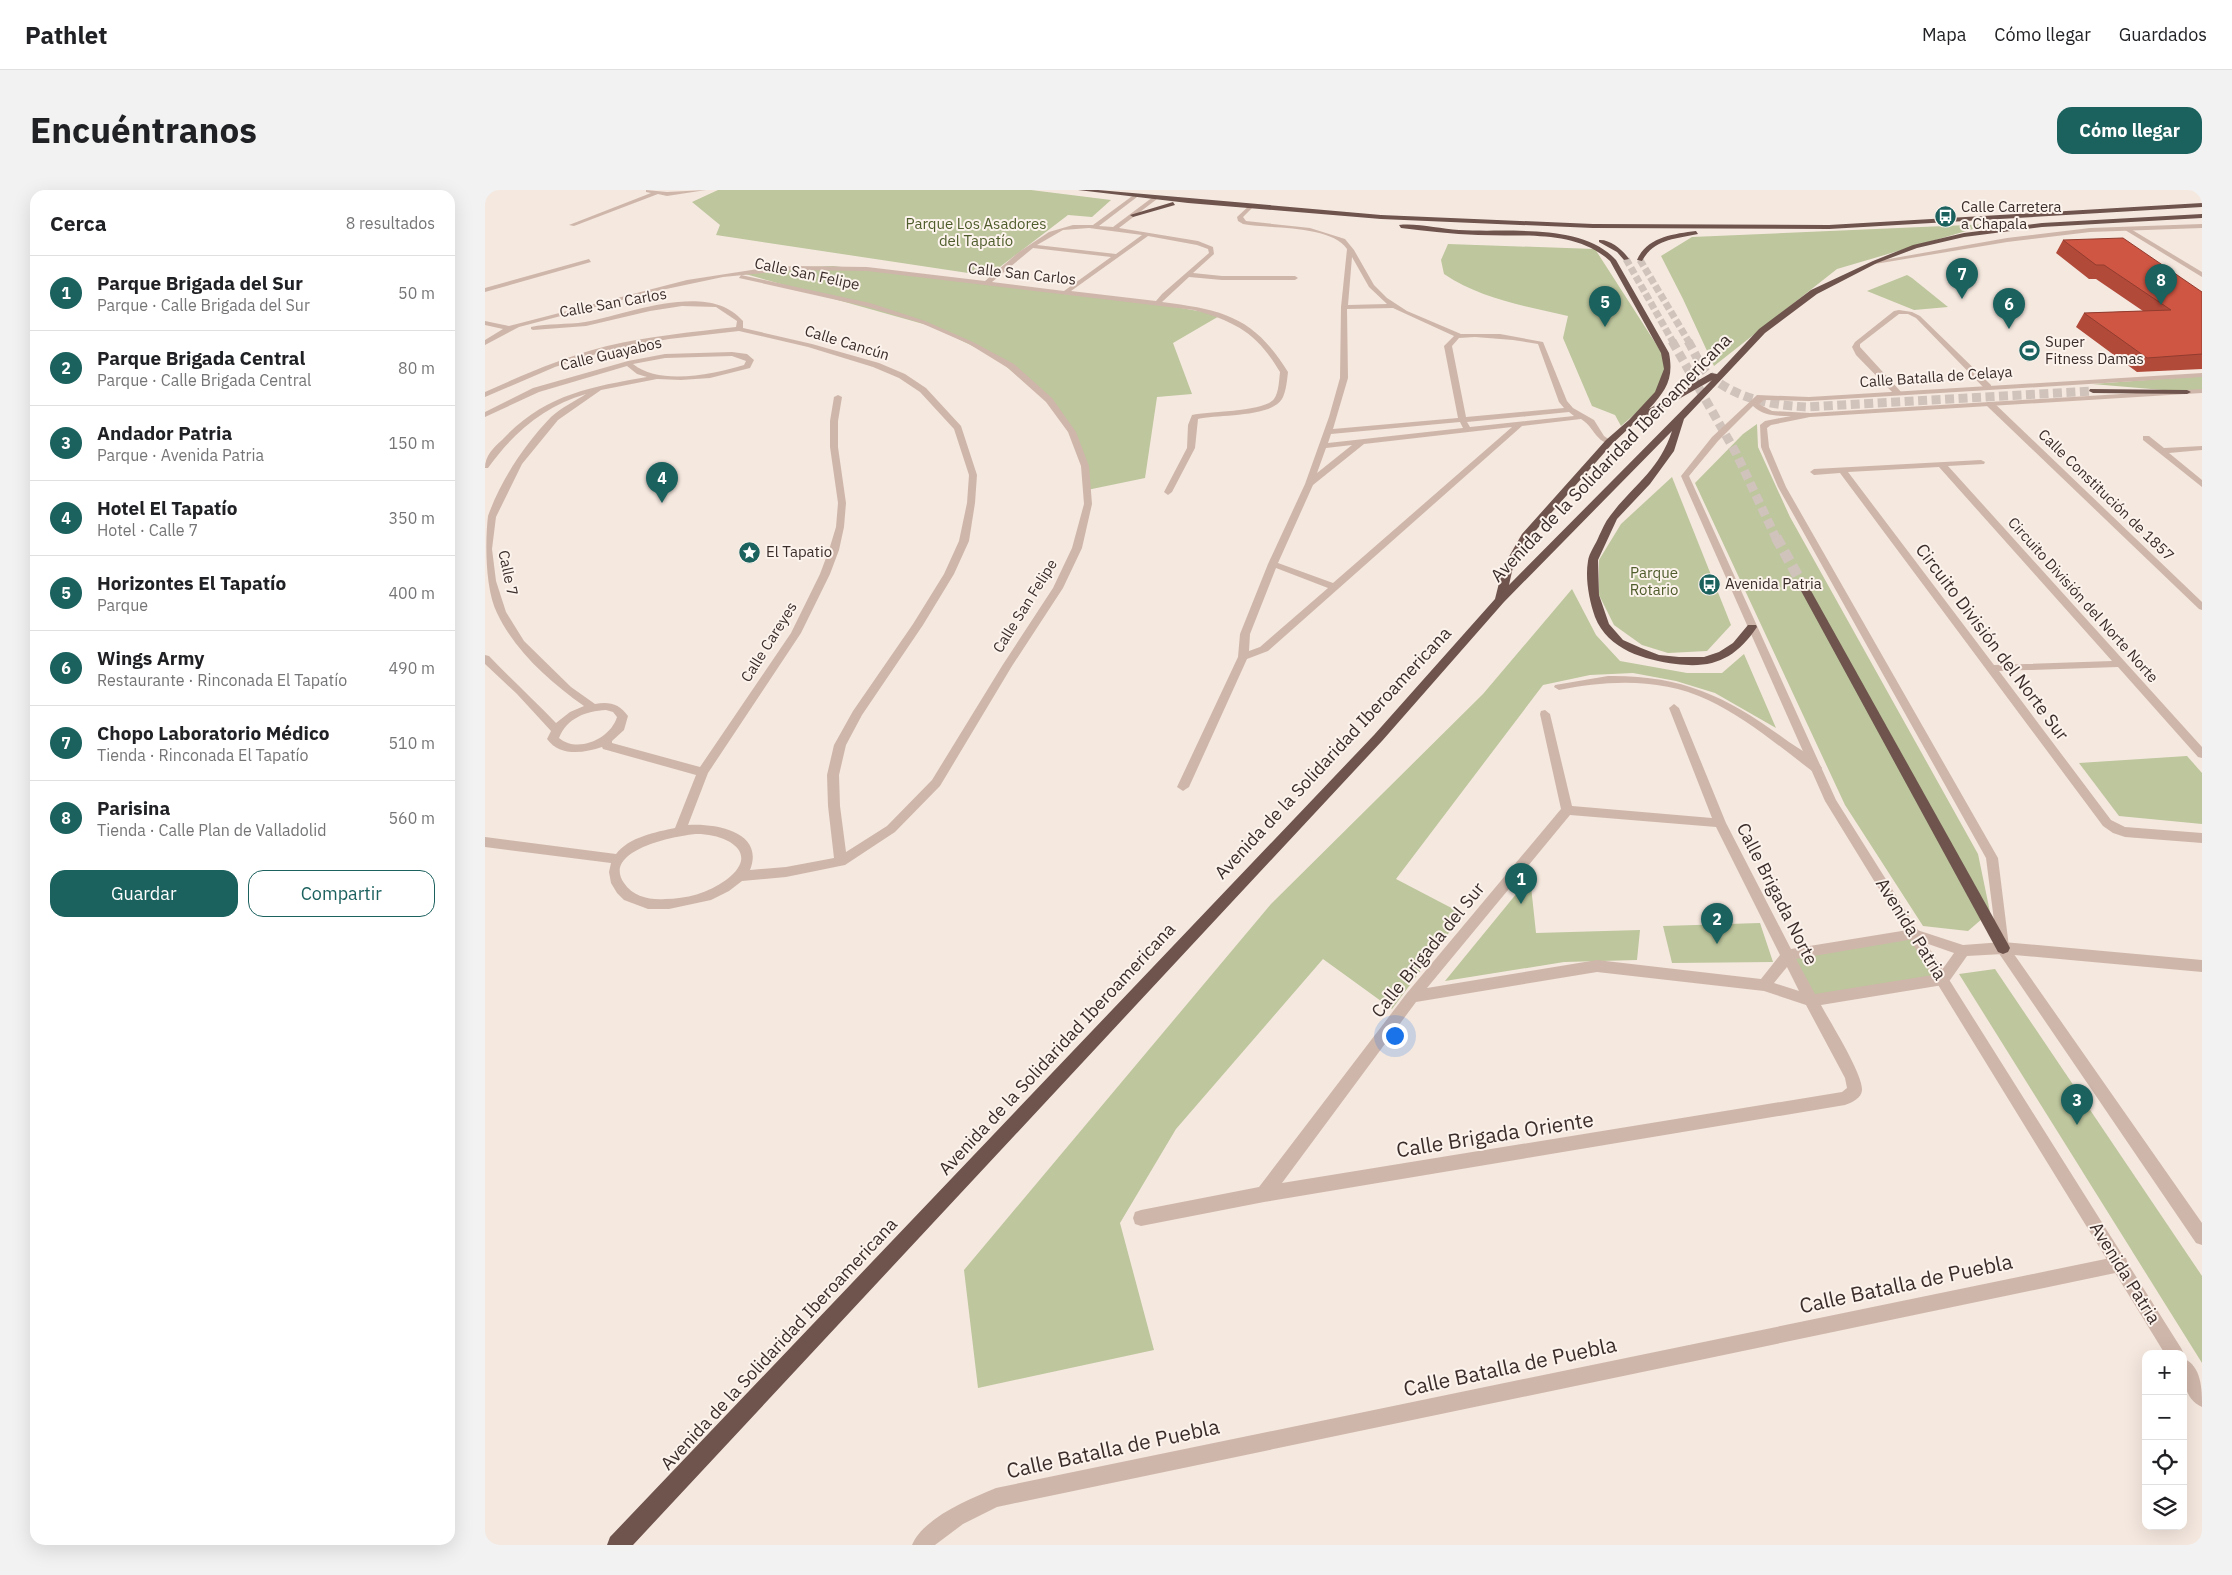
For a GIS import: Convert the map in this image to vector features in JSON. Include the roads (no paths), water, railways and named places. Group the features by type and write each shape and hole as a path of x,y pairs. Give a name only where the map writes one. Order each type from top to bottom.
{"highway":[{"path":"1081,190 1344,214 1431,219 1578,225 1829,227"},
{"path":"1133,215 1189,201"},
{"path":"1640,260 1644,252 1653,244 1684,235 2202,205"},
{"path":"1344,214 1392,224 1439,230 1563,237 1588,243 1606,253 1613,260 1665,353 1667,376 1659,393 1632,422 1609,442 1526,536 1508,566 1500,600"},
{"name":"Avenida de la Solidaridad Iberoamericana","path":"618,1545 1378,738 1500,600 1682,416 1762,331 1814,292 1875,262 1915,246 2001,229 2079,222 2202,216"},
{"path":"1431,219 1578,235 1605,243 1619,251 1626,259"},
{"path":"1632,422 1728,367"},
{"path":"2093,391 2187,392"},
{"path":"1682,416 1670,450 1647,482 1613,518 1593,560 1595,595 1598,609 1604,625 1619,642 1658,658 1679,662 1705,661 1723,655 1737,646 1753,627"},
{"path":"1805,589 2003,948"}],"street":[{"path":"641,190 675,194 703,190"},
{"path":"572,225 656,193"},
{"path":"1094,227 1132,194"},
{"path":"1113,230 1155,198"},
{"path":"1251,206 1240,217 1240,220 1333,236 1344,241 1376,292 1393,306 1460,336"},
{"path":"1875,262 2007,240 2090,230 2202,226"},
{"path":"986,284 1032,246 1062,228 1094,227 1198,243 1211,248 1212,253 1209,257 1158,303"},
{"path":"2127,229 2202,275"},
{"path":"1065,293 1146,235"},
{"path":"1032,246 1117,256"},
{"path":"1183,787 1243,657 1245,634 1273,564 1309,484 1344,378 1344,307 1350,249"},
{"path":"485,290 589,260"},
{"name":"Calle San Carlos","path":"731,275 778,268 833,266 1194,308 1225,316 1246,326 1261,338 1273,353 1284,372 1278,400 1273,406 1205,413 1195,417 1191,424 1193,439 1191,448 1168,492"},
{"name":"Calle San Felipe","path":"508,330 619,298 731,275 870,305 923,322 971,343 1011,366 1049,400 1072,432 1085,466 1088,504 1077,548 1059,588 1007,666 936,783 891,829 841,862 786,872 740,876"},
{"path":"1189,275 1222,278 1295,278"},
{"path":"1346,276 1365,277"},
{"name":"Calle San Carlos","path":"508,330 585,324 644,311 697,305 716,305 727,309 740,321 739,329"},
{"path":"1344,307 1393,306"},
{"path":"1897,393 1856,348 1857,343 1896,312 1908,312 1918,317 1988,387"},
{"path":"485,323 508,330"},
{"name":"Calle Cancún","path":"485,395 551,365 608,348 669,337 739,329 842,353 903,376 923,390 958,428 973,475 971,503 964,541 949,574 918,625 857,714 840,745 833,775 833,791 841,862"},
{"path":"485,343 508,330"},
{"path":"1468,430 1462,419 1448,346 1452,339 1460,336 1474,335 1541,343 1563,402 1570,410 1591,422 1601,438 1609,442"},
{"name":"Calle Guayabos","path":"485,415 535,390 628,363 665,356 732,354 744,356 750,360 747,366 727,374 701,377 660,377"},
{"path":"628,363 643,374 660,377"},
{"name":"Calle Batalla de Celaya","path":"1762,397 1809,399 1988,387 2202,376"},
{"name":"Calle 7","path":"485,466 497,448 535,415 569,397 598,389 660,377"},
{"name":"Calle 7","path":"592,707 567,689 520,643 501,612 491,581 487,549 492,518 518,463 555,418 598,389"},
{"name":"Calle Batalla de Celaya","path":"1810,415 2202,391"},
{"name":"Calle Careyes","path":"680,830 703,772 796,633 825,574 834,550 840,527 842,503 834,447 834,420 838,397"},
{"path":"1762,397 1755,404 1765,412 1810,415"},
{"name":"Avenida Patria","path":"1762,397 1755,398 1715,439 1685,476 1831,801 2173,1350"},
{"name":"Calle Constitución de 1857","path":"1990,404 2202,606"},
{"path":"1327,432 1570,410"},
{"path":"1810,415 1765,425 1763,429 1765,446 1782,487 1992,858 2003,948 2202,1237"},
{"path":"1321,446 1518,426 1582,417"},
{"path":"1243,657 1264,649 1518,426"},
{"path":"2146,438 2202,484"},
{"path":"1309,484 1362,441"},
{"path":"2161,451 2202,448"},
{"path":"1814,472 1981,462"},
{"name":"Circuito División del Norte Norte","path":"1942,465 2202,754"},
{"name":"Circuito División del Norte Sur","path":"1843,471 2100,815 2117,830 2202,838"},
{"path":"1273,564 1335,586"},
{"path":"485,658 507,682 521,692 555,730"},
{"path":"1992,668 2120,664"},
{"path":"1559,688 1609,678 1641,679 1682,688 1714,698 1764,728 1816,768"},
{"path":"606,706 617,709 623,716 620,727 606,739 588,747 572,749 559,746 553,739 555,730 571,715 592,707 606,706"},
{"name":"Calle Brigada Norte","path":"1674,708 1720,823 1811,1001 1852,1076 1855,1092"},
{"path":"1545,714 1567,810 1720,823"},
{"path":"606,739 607,746 642,755 673,767 703,772"},
{"name":"Calle Brigada del Sur","path":"1264,1194 1412,997 1567,810"},
{"path":"711,828 735,837 743,845 746,855 746,865 740,876 730,885 705,897 669,905 638,901 626,896 617,885 614,870 618,859 643,843 662,834 680,830 711,828"},
{"path":"485,842 618,859"},
{"path":"1764,985 1788,956 1914,934 1963,951 2003,948 2202,966"},
{"path":"1412,997 1597,966 1764,985 1811,1001 1943,980 1963,951"},
{"name":"Calle Brigada Oriente","path":"1141,1218 1264,1194 1845,1098 1855,1092"},
{"name":"Calle Batalla de Puebla","path":"922,1545 930,1535 961,1514 996,1498 2120,1264"},
{"path":"2187,1374 2202,1398"}],"tunnel":[{"path":"1626,259 1673,342"},
{"path":"1640,260 1689,342"},
{"path":"1672,341 1736,453 1776,538"},
{"path":"1688,341 1705,371 1719,383 1742,395 1780,405 1806,407 2093,391"},
{"path":"1776,537 1805,589"}],"place":[{"name":"Calle Carretera a Chapala","path":"1945,216"},
{"name":"Chopo Laboratorio Médico","path":"1962,299"},
{"name":"Parisina","path":"2161,305"},
{"name":"Horizontes El Tapatío","path":"1605,327"},
{"name":"Wings Army","path":"2009,329"},
{"name":"Super Fitness Damas","path":"2029,351"},
{"name":"Hotel El Tapatío","path":"662,503"},
{"name":"El Tapatio","path":"750,552"},
{"name":"Avenida Patria","path":"1709,584"},
{"name":"Parque Brigada del Sur","path":"1521,904"},
{"name":"Parque Brigada Central","path":"1717,944"},
{"name":"Andador Patria","path":"2077,1125"}],"park label":[{"name":"Parque Los Asadores del Tapatío","path":"976,232"},
{"name":"Parque Rotario","path":"1654,582"}]}
